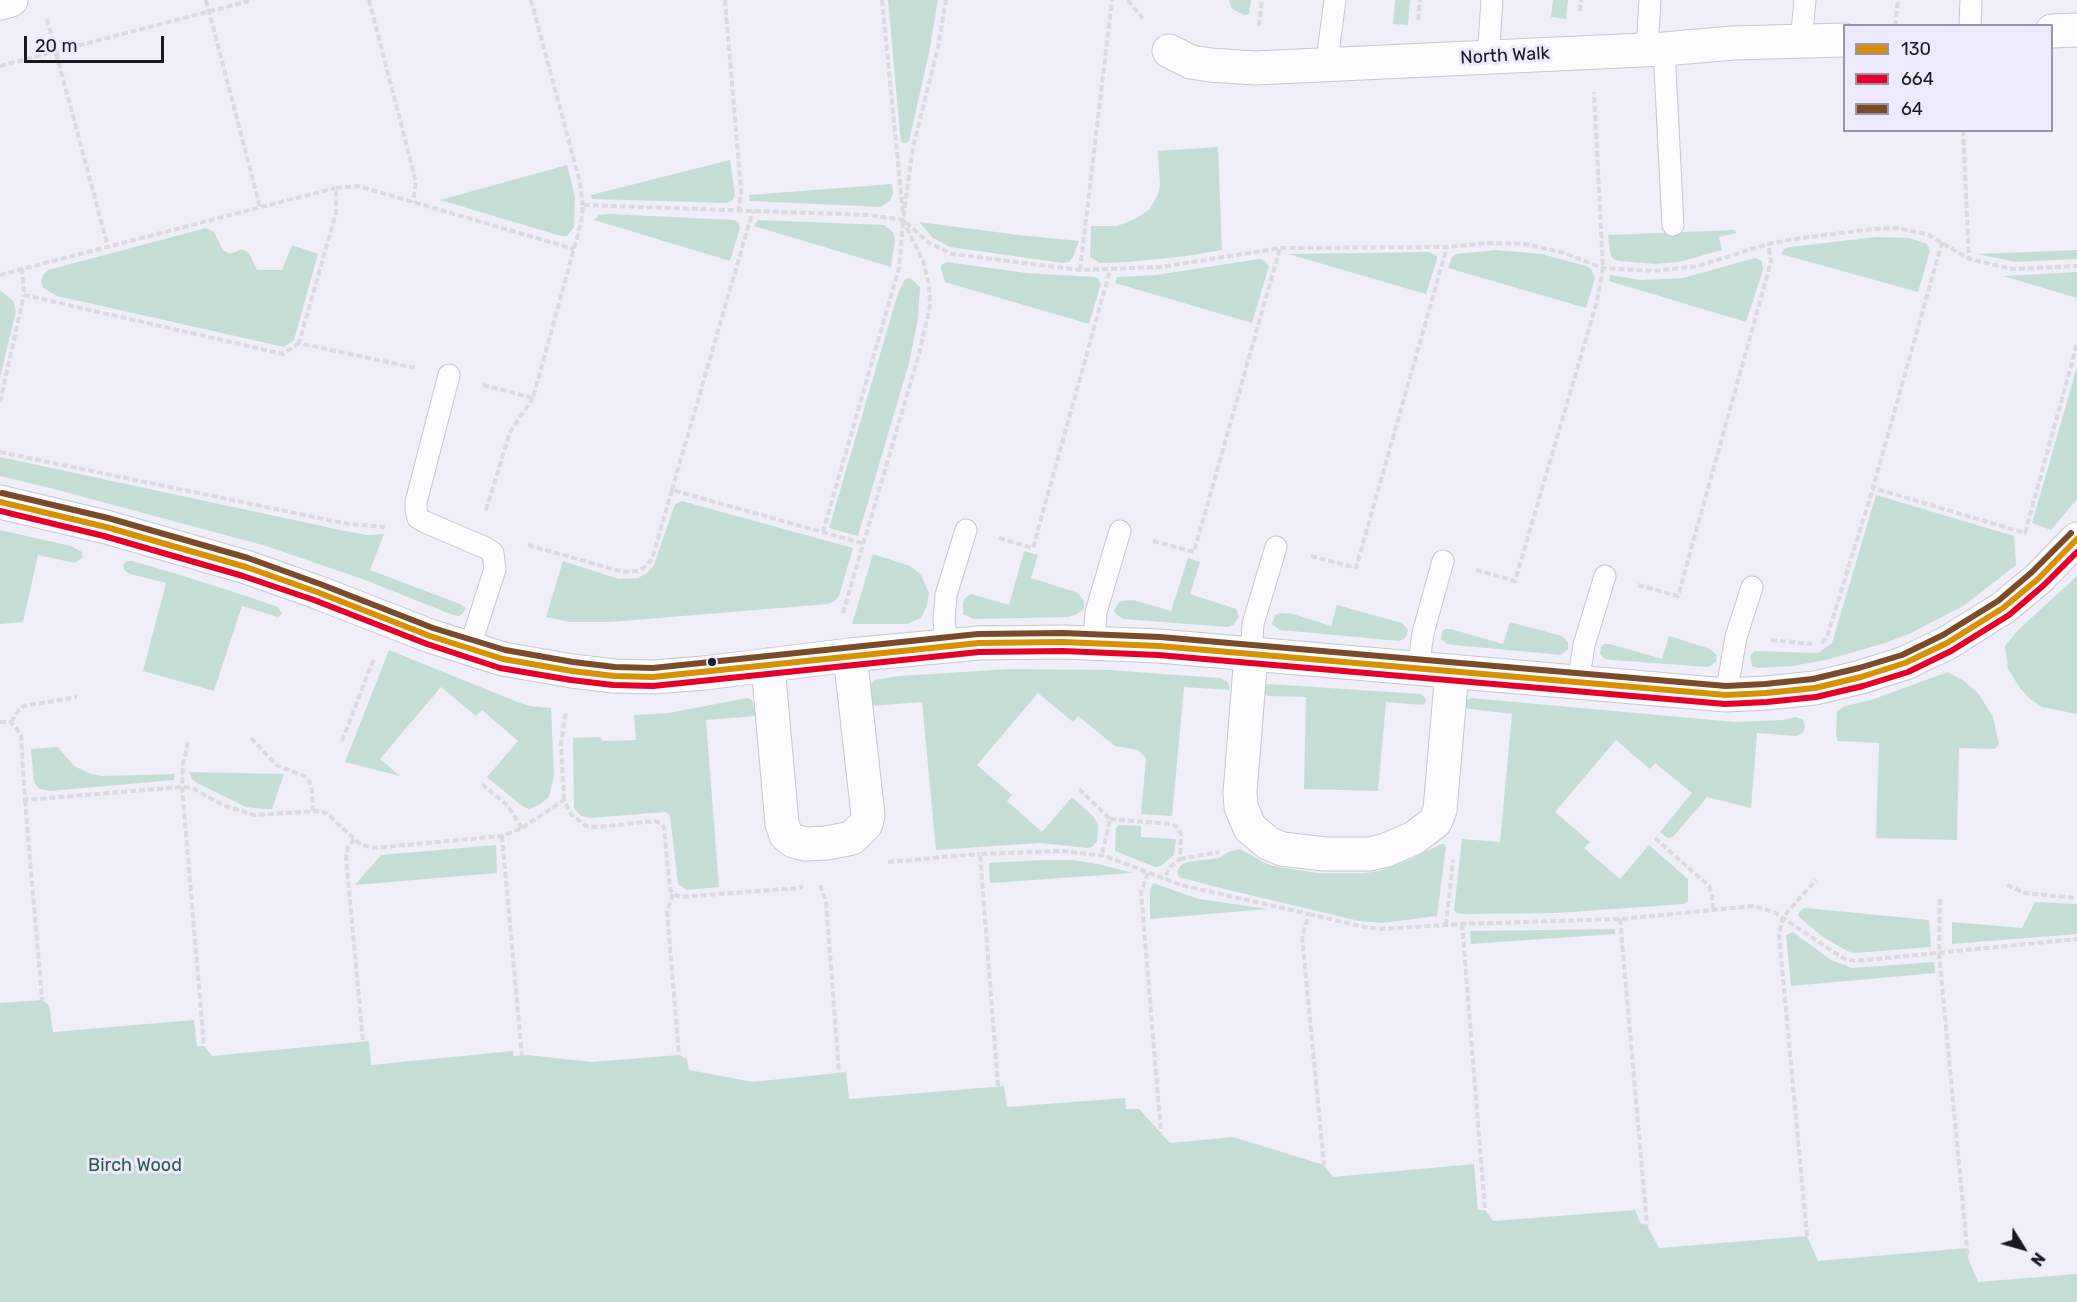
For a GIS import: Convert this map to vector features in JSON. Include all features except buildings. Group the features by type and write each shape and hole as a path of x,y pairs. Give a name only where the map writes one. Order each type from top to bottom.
{"street":[{"path":"0,3 11,0"},
{"path":"2053,32 2077,30"},
{"name":"North Walk","path":"1169,51 1191,62 1255,68 1843,40"},
{"path":"0,502 106,527 246,567 469,650 503,659 615,676 704,673 840,656 947,646 1022,642 1094,643 1159,646 1726,695 1766,693 1815,687 1861,677 1905,663 1947,643 2003,608 2038,579 2077,539"},
{"path":"1251,655 1240,793 1245,818 1258,835 1268,843 1282,849 1325,854 1370,854 1386,850 1414,838 1435,822 1440,810 1452,671"},
{"path":"768,665 782,824 786,835 794,841 805,844 827,843 852,838 866,824 868,815 840,656"}],"lane":[{"path":"1328,65 1335,0"},
{"path":"1488,58 1492,0"},
{"path":"1650,0 1646,31 1655,49 1673,225"},
{"path":"1801,43 1805,0"},
{"path":"1970,24 1971,0"},
{"path":"448,375 416,502 418,518 484,549 495,569 469,650"},
{"path":"947,646 944,620 946,595 966,530"},
{"path":"1094,643 1096,612 1120,531"},
{"path":"1251,655 1254,624 1276,547"},
{"path":"1418,669 1423,633 1443,561"},
{"path":"1578,683 1584,645 1605,576"},
{"path":"1726,695 1736,637 1752,586"}],"path":[{"path":"206,0 260,207"},
{"path":"0,66 253,0"},
{"path":"369,0 416,182 413,202"},
{"path":"484,549 510,432 533,398 581,223 583,205 579,179 531,0"},
{"path":"725,0 741,190 739,210"},
{"path":"840,656 865,544 919,354 930,306 923,261 903,220 882,0"},
{"path":"823,532 899,268 913,147 938,48 946,0"},
{"path":"1080,270 1112,0"},
{"path":"1895,24 1898,0"},
{"path":"51,35 108,247"},
{"path":"1443,561 1515,581 1597,301 1603,268 1592,52"},
{"path":"1963,132 1969,260"},
{"path":"0,275 336,188 358,186 574,249"},
{"path":"24,295 283,354 299,343 336,213 336,188"},
{"path":"583,205 869,215 903,220 929,243 952,254 1080,270 1161,267 1280,248 1447,248 1487,243 1525,244 1564,253 1603,268 1654,271 1688,268 1768,244 1890,228 1929,235 1969,260 2013,269 2077,266"},
{"path":"484,549 511,540 623,572 637,571 645,567 652,559 753,210"},
{"path":"1736,637 1821,644 1827,637 1873,488 1942,242"},
{"path":"1605,576 1678,596 1771,262 1768,244"},
{"path":"1120,531 1194,552 1280,248"},
{"path":"1276,547 1356,568 1447,248"},
{"path":"0,402 24,295 22,269"},
{"path":"966,530 1033,548 1110,270"},
{"path":"299,343 448,375 533,398"},
{"path":"1873,488 2025,532 2077,344"},
{"path":"0,452 370,528 396,525 418,518"},
{"path":"672,490 865,544"},
{"path":"342,741 388,621"},
{"path":"572,671 561,744 564,800 571,814 586,826 656,821 661,824 664,828 670,889 673,894 680,897 799,888 808,884"},
{"path":"11,722 24,706 77,697"},
{"path":"0,722 11,722"},
{"path":"11,722 21,735 42,1000"},
{"path":"251,738 276,765 304,776 309,781 313,811"},
{"path":"188,742 183,764 182,787 204,1046"},
{"path":"482,784 508,806 522,828"},
{"path":"25,800 192,788 223,805 254,815 313,811 326,813 354,839 365,847 374,848 502,836 522,828 564,800"},
{"path":"1079,789 1110,819 1176,826 1181,834 1180,859 1170,867 1164,879"},
{"path":"1102,855 1110,819"},
{"path":"1435,822 1453,834 1455,840 1446,925"},
{"path":"502,836 522,1056"},
{"path":"1655,838 1709,886 1713,910"},
{"path":"354,839 348,847 346,857 363,1042"},
{"path":"885,862 980,854 1062,851 1102,855 1164,879 1204,891 1381,929 1620,919 1754,906 1783,917 1845,959 1867,961 2077,939"},
{"path":"980,854 998,1086"},
{"path":"1148,873 1141,892 1161,1133"},
{"path":"816,879 824,891 826,901 839,1073"},
{"path":"1807,1236 1779,935 1783,917 1815,880"},
{"path":"2007,885 2025,893 2077,898"},
{"path":"673,894 667,911 679,1055"},
{"path":"1940,899 1939,954 1968,1258"},
{"path":"1310,914 1302,936 1324,1165"},
{"path":"1620,919 1647,1225"},
{"path":"1462,924 1485,1210"}],"green space":[{"path":"888,0 938,0 929,53 909,141 905,143 901,142"},
{"path":"1229,0 1251,0 1249,14 1244,15 1232,9"},
{"path":"1395,0 1410,0 1408,25 1393,24"},
{"path":"1553,0 1568,0 1566,19 1551,17"},
{"path":"1218,147 1222,250 1128,262 1100,263 1090,257 1091,226 1117,226 1135,219 1150,209 1160,185 1158,151"},
{"path":"730,160 735,195 732,201 726,203 592,199 591,195"},
{"path":"567,165 575,197 574,227 567,236 440,200"},
{"path":"892,184 893,194 890,200 881,207 750,201 749,195"},
{"path":"599,215 735,220 739,223 740,228 730,261 594,220"},
{"path":"758,220 884,225 893,232 895,240 891,267 754,226"},
{"path":"919,222 1079,241 1073,257 1069,262 1063,263 950,247 933,238"},
{"path":"206,228 214,232 223,250 230,254 242,249 249,253 257,270 282,270 292,245 318,254 294,340 284,347 57,296 43,288 41,281 48,270"},
{"path":"1735,230 1736,233 1719,237 1722,250 1679,262 1655,264 1618,261 1612,258 1608,235"},
{"path":"1877,237 1909,238 1927,244 1930,251 1918,292 1781,254 1784,249 1790,247"},
{"path":"1497,250 1542,254 1591,269 1595,278 1586,308 1448,268 1452,257 1457,254"},
{"path":"2077,250 2077,259 2016,262 1977,254"},
{"path":"1429,252 1437,256 1437,259 1426,294 1288,254"},
{"path":"1755,258 1762,261 1763,270 1746,322 1609,281 1610,275 1641,280 1683,278"},
{"path":"1264,260 1269,266 1252,323 1115,283 1117,277 1156,275"},
{"path":"947,262 1026,273 1094,277 1098,278 1101,284 1089,324 945,282 941,265"},
{"path":"2077,272 2077,298 2003,276"},
{"path":"910,278 920,287 918,319 909,363 858,536 829,528 898,293 905,279"},
{"path":"0,290 13,301 16,311 0,378"},
{"path":"2077,367 2077,499 2051,530 2032,523"},
{"path":"0,457 350,532 367,535 384,534 370,570 466,608 459,616 453,615 365,580 266,546 0,476"},
{"path":"1876,495 2014,536 2016,565 1965,605 1909,634 1826,660 1793,666 1758,668 1752,666 1750,656 1755,651 1818,653 1832,643"},
{"path":"682,501 853,548 839,596 828,604 610,622 570,622 546,617 563,561 619,579 638,578 647,573 654,565 675,504"},
{"path":"0,530 71,546 82,552 83,557 75,563 38,555 23,622 0,624"},
{"path":"1024,551 1038,555 1031,578 1078,593 1084,601 1084,609 1068,617 974,619 963,614 963,602 971,594 1009,605"},
{"path":"873,554 910,566 921,575 929,593 927,606 921,618 907,624 852,624"},
{"path":"1188,558 1200,562 1190,594 1236,609 1239,617 1233,625 1228,627 1123,619 1115,613 1114,610 1120,601 1134,600 1171,611"},
{"path":"127,561 246,596 278,607 282,614 278,617 242,606 214,691 143,671 166,583 130,574 124,570 123,565"},
{"path":"2077,576 2077,714 2042,707 2030,699 2008,669 2005,646 2017,631"},
{"path":"1337,605 1402,623 1408,630 1407,635 1399,641 1280,630 1272,624 1275,615 1281,613 1293,614 1331,626"},
{"path":"1510,622 1562,636 1568,642 1568,649 1561,655 1454,645 1447,644 1441,639 1445,629 1451,629 1503,644"},
{"path":"1669,636 1710,649 1717,655 1716,662 1708,667 1612,660 1605,659 1600,654 1604,644 1610,644 1662,659"},
{"path":"389,650 520,703 551,708 554,776 549,797 529,809 522,806 487,777 518,741 482,710 476,716 441,687 380,759 400,776 345,762"},
{"path":"1010,669 1109,670 1220,678 1228,682 1230,690 1184,687 1172,816 1141,814 1146,758 1138,750 1115,746 1078,716 1073,722 1038,693 977,765 1012,795 1007,801 1042,832 1072,797 1094,817 1098,826 1097,841 1088,848 1040,843 936,850 922,702 871,706 870,685 875,680 899,676"},
{"path":"1948,672 1964,681 1978,693 1993,717 1999,744 1995,749 1959,748 1957,840 1876,838 1879,743 1838,741 1837,711 1845,706 1871,700"},
{"path":"1268,684 1421,694 1427,700 1423,705 1386,702 1378,791 1304,789 1306,697 1262,694 1263,686"},
{"path":"747,698 752,700 756,716 706,720 719,887 687,890 678,884 670,816 666,812 590,818 581,816 574,808 573,738 600,737 603,741 636,740 634,715 669,713"},
{"path":"1471,698 1735,722 1783,720 1795,717 1803,719 1805,727 1803,733 1796,736 1757,733 1751,808 1707,797 1673,837 1668,838 1660,832 1692,793 1655,763 1650,769 1616,740 1555,812 1590,842 1584,848 1620,879 1649,845 1688,879 1688,901 1684,904 1557,913 1462,914 1454,910 1462,839 1500,842 1512,714 1462,708 1466,700"},
{"path":"58,747 74,766 91,774 102,776 174,774 174,780 50,791 39,789 34,782 31,749"},
{"path":"189,772 284,774 272,809 264,809 246,807 197,783"},
{"path":"1119,825 1141,826 1141,837 1176,839 1174,855 1161,866 1155,867 1115,851 1116,828"},
{"path":"1441,844 1446,847 1437,916 1382,923 1359,921 1212,886 1179,877 1177,871 1181,865 1188,862 1219,858 1230,851 1240,849 1273,866 1317,873 1364,873 1380,871"},
{"path":"496,845 497,873 355,885 381,855"},
{"path":"1073,860 1133,873 990,883 989,863"},
{"path":"1153,883 1199,899 1268,909 1150,919 1150,890"},
{"path":"2035,902 2077,904 2077,934 1952,944 1952,922 2022,928"},
{"path":"1805,908 1929,920 1931,947 1855,953 1847,951 1823,937 1800,918 1798,914"},
{"path":"1615,929 1615,934 1471,944 1470,931"},
{"path":"1793,932 1831,960 1852,968 1934,962 1935,973 1791,986 1786,935"},
{"name":"Birch Wood","path":"42,1000 49,1005 53,1032 194,1020 197,1046 204,1046 212,1056 369,1041 371,1065 513,1051 514,1056 528,1055 592,1062 679,1055 687,1059 689,1070 753,1082 846,1072 849,1099 1004,1086 1007,1107 1125,1098 1126,1109 1139,1109 1170,1143 1233,1137 1324,1165 1333,1177 1474,1164 1478,1210 1485,1210 1493,1221 1635,1210 1641,1224 1647,1225 1659,1248 1807,1236 1818,1261 1967,1248 1968,1258 1978,1282 2077,1274 2077,1302 0,1302 0,1003"}],"transit line":[{"name":"64","path":"2,493 108,518 248,558 433,628 505,650 573,662 615,667 653,668 978,634 1063,633 1160,637 1726,686 1765,684 1813,679 1859,668 1902,655 1943,635 1998,601 2032,572 2071,533"},
{"name":"130","path":"0,502 106,527 246,567 430,636 503,659 572,671 614,676 653,677 979,643 1063,642 1159,646 1726,695 1766,693 1815,688 1861,677 1905,663 1947,643 2003,608 2038,579 2077,539"},
{"name":"664","path":"0,511 104,536 243,576 314,600 427,644 500,668 613,685 653,686 979,652 1063,651 1158,655 1725,704 1767,702 1816,697 1908,672 1951,651 2009,615 2077,552"}]}
